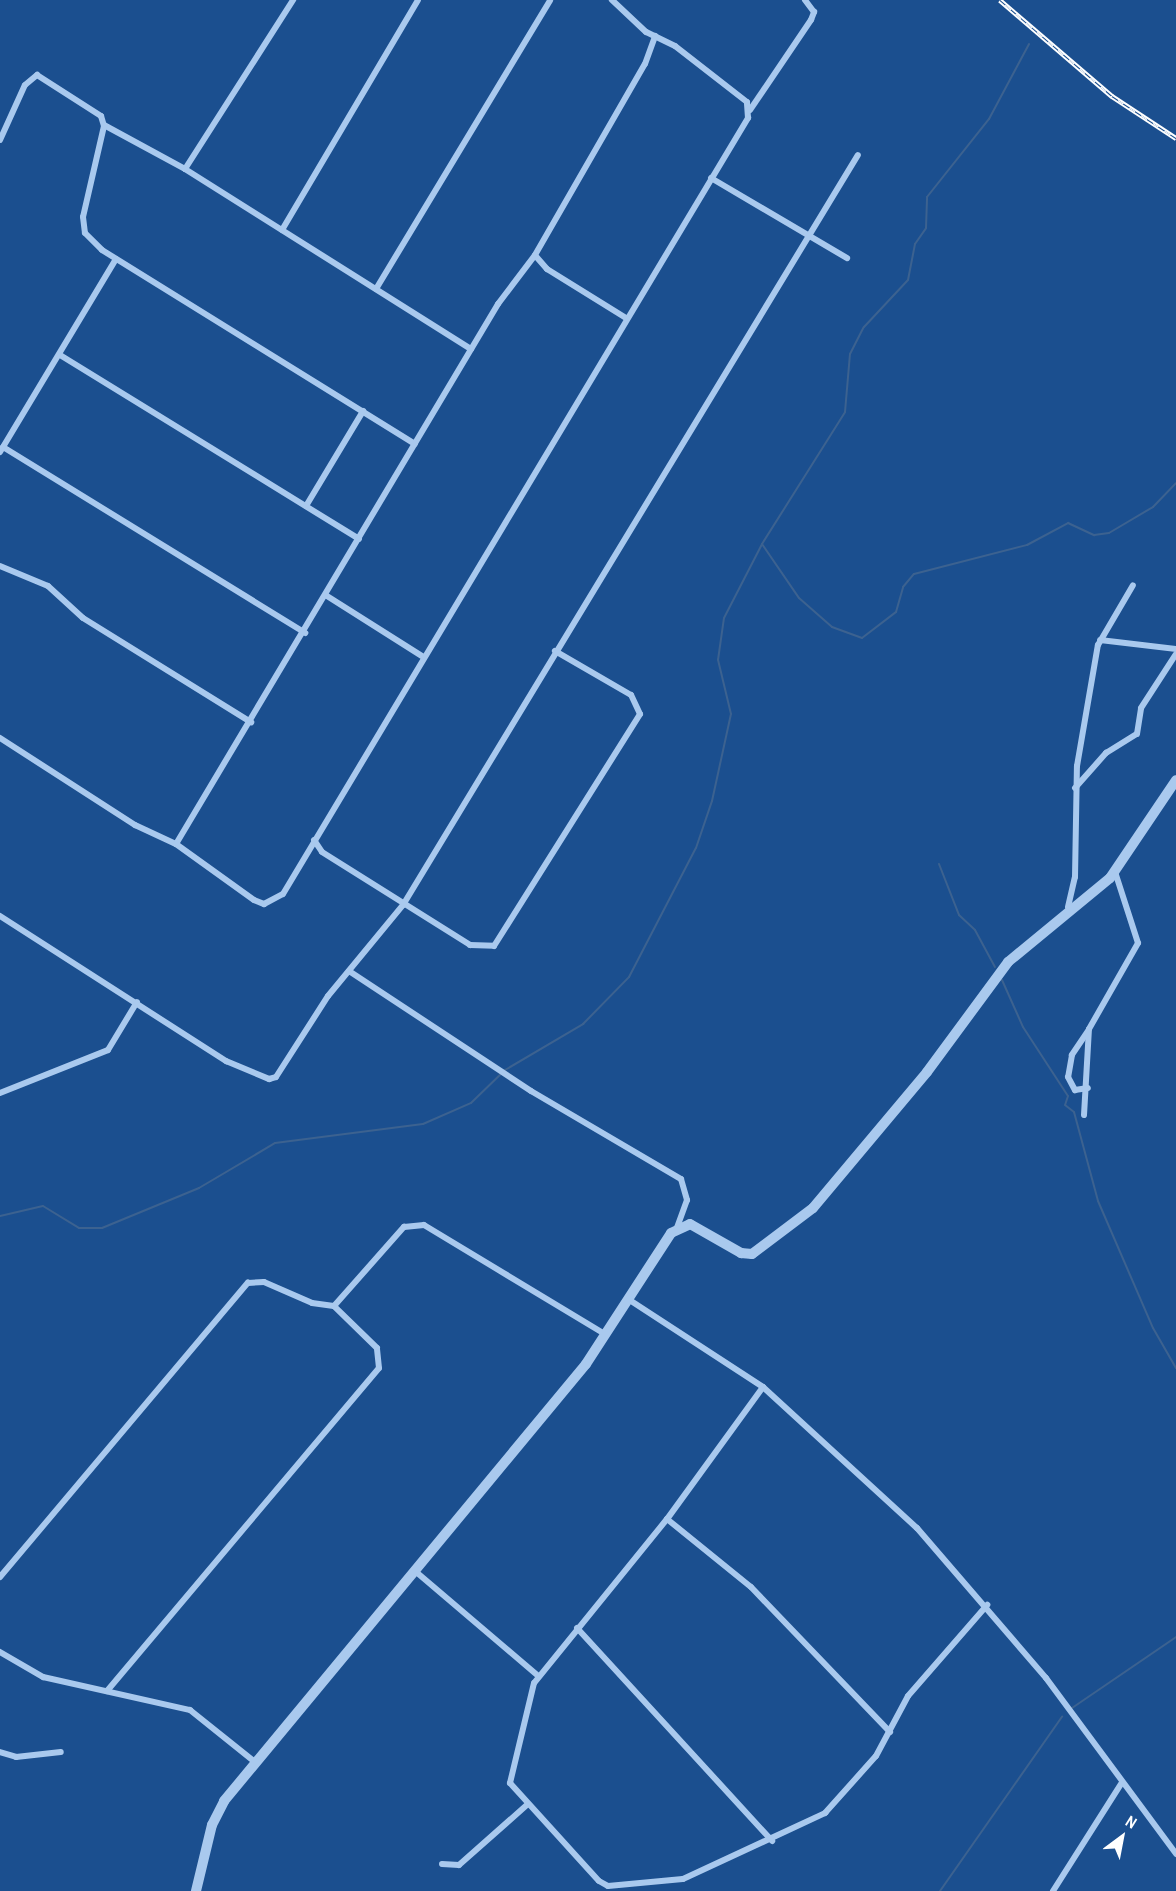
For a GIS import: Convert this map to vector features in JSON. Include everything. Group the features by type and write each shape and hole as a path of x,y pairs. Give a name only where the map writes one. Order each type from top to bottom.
{"street":[{"path":"186,169 293,0"},
{"path":"282,230 418,0"},
{"path":"376,289 550,0"},
{"path":"612,0 655,36 735,91 750,110"},
{"path":"0,738 135,825 176,844 264,904 282,894 750,110 811,20 814,12 805,0"},
{"path":"176,844 305,633 471,349 535,255 645,64 655,36"},
{"path":"0,141 25,85 36,75 101,116 104,125 83,217 85,233 116,259 415,444"},
{"path":"104,125 186,169 471,349"},
{"path":"0,915 226,1060 269,1079 282,1071 349,971 403,905 555,651 811,238 858,155"},
{"path":"711,178 846,258"},
{"path":"535,255 547,269 626,318"},
{"path":"116,259 2,449 305,633"},
{"path":"60,355 359,538"},
{"path":"306,506 363,411"},
{"path":"0,566 48,586 83,618 251,722"},
{"path":"1068,907 1075,877 1075,788 1100,640 1133,585"},
{"path":"327,596 422,656"},
{"path":"1100,640 1176,649"},
{"path":"314,840 322,852 470,945 494,946 622,748 640,714 637,700 555,651"},
{"path":"1075,788 1106,753 1137,734 1141,708 1176,654"},
{"path":"677,1228 690,1224 741,1253 752,1254 804,1215 893,1115 1000,970 1068,907 1115,872 1176,780"},
{"path":"1088,1088 1075,1090 1068,1077 1072,1056 1138,943 1115,872"},
{"path":"196,1891 216,1814 255,1762 415,1571 606,1335 677,1228 687,1200 681,1179 552,1103 349,971"},
{"path":"0,1093 108,1050 137,1002"},
{"path":"1084,1115 1088,1088 1089,1029"},
{"path":"334,1306 404,1227 424,1225 606,1335"},
{"path":"0,1577 240,1287 264,1282 312,1303 334,1306 377,1348 379,1368 107,1691"},
{"path":"628,1299 763,1387 906,1517 987,1605 1176,1854"},
{"path":"763,1387 667,1518 537,1675 510,1778 528,1804 608,1886 683,1879 771,1841 843,1797 890,1732 908,1696 987,1605"},
{"path":"667,1518 751,1587 890,1732"},
{"path":"415,1571 537,1675"},
{"path":"577,1628 771,1841"},
{"path":"0,1652 43,1677 190,1710 255,1762"},
{"path":"0,1752 16,1757 61,1752"},
{"path":"1053,1891 1121,1784"},
{"path":"442,1864 459,1865 528,1804"}],"waterway":[{"path":"0,1216 43,1206 79,1228 102,1228 199,1188 275,1143 423,1124 471,1103 505,1070 583,1024 629,977 696,848 712,801 731,714 718,660 724,618 762,544 845,412 850,354 864,327 908,280 915,244 926,228 927,197 989,119 1029,44"},
{"path":"762,544 799,598 832,627 862,638 896,612 903,587 914,574 1027,545 1068,523 1094,535 1109,533 1153,507 1176,483"},
{"path":"939,864 959,915 975,930 995,967"},
{"path":"1002,980 1023,1027 1068,1096 1065,1105 1074,1112 1098,1201 1153,1328 1176,1368"},
{"path":"1072,1708 1176,1637"},
{"path":"940,1891 1062,1717"}],"railway":[{"path":"1000,0 1112,96 1176,138"}]}
